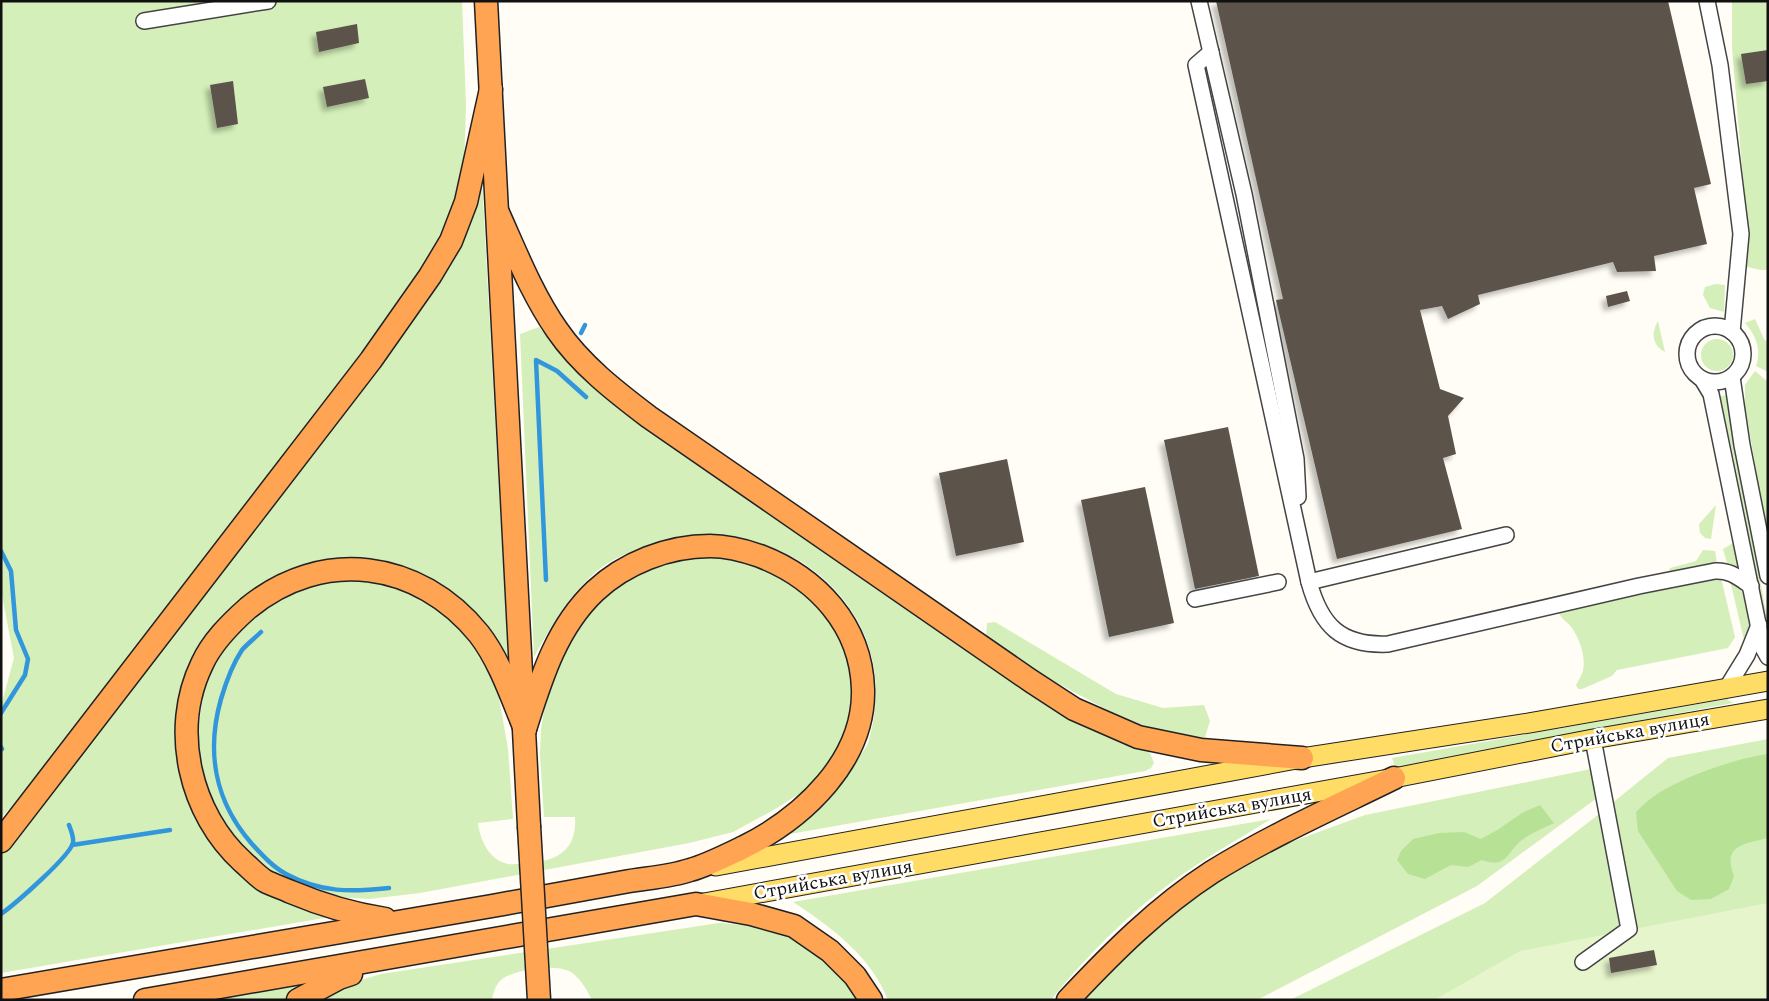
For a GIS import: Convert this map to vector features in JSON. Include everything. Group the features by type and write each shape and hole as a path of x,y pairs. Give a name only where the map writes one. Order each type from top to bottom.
{"highway":[{"path":"486,1 539,1000"},
{"path":"1,840 9,833 371,360 424,284 451,241 466,202 491,89"},
{"path":"498,213 532,287 558,332 607,385 649,417 1032,680 1074,708 1138,737 1201,750 1302,758"},
{"path":"1,990 404,922 690,870 746,846 782,825 809,802 834,775 852,744 861,712 863,689 860,664 853,640 841,617 826,599 803,577 772,561 738,548 711,546 684,548 649,557 620,572 596,590 572,617 555,646 541,677 526,729"},
{"path":"404,922 358,915 320,904 264,880 236,856 213,826 196,793 187,755 187,724 191,691 202,664 215,642 235,619 261,598 280,587 305,577 329,571 362,569 383,572 403,578 425,588 461,614 480,635 497,663 526,729"},
{"path":"1068,1000 1111,955 1156,914 1212,873 1267,841 1394,778"},
{"path":"144,1000 696,904 751,914 794,926 830,951 856,976 870,1000"},
{"path":"298,1000 339,978 403,956"}],"main road":[{"name":"Стрийська вулиця","path":"690,870 1302,758 1461,734 1768,681"},
{"name":"Стрийська вулиця","path":"696,904 1394,778 1593,739 1768,709"}],"lane":[{"path":"144,20 268,1"},
{"path":"1199,1 1211,52 1196,65 1309,582 1314,600 1322,617 1336,631 1352,640 1371,645 1388,644 1639,586 1715,571 1724,570 1736,575 1751,586"},
{"path":"1707,1 1720,65 1741,234 1732,332"},
{"path":"1702,379 1718,382 1732,377 1741,365 1743,351 1737,337 1726,328 1712,326 1700,332 1690,342 1688,349 1689,363 1702,379 1710,394 1763,648 1768,657"},
{"path":"1732,377 1742,445 1768,576"},
{"path":"1309,582 1506,535"},
{"path":"1195,599 1278,582"},
{"path":"1726,689 1747,655 1759,625"},
{"path":"1583,962 1629,929 1593,739"}],"green space":[{"path":"1,1 462,1 466,105 464,166 446,232 422,274 23,794 1,818 1,706 14,658 1,590"},
{"path":"1732,1 1768,1 1768,270 1743,266 1748,238 1732,48"},
{"path":"482,181 509,674 431,581 278,581 186,689 206,829 330,917 1,973 1,848 433,287"},
{"path":"1716,284 1725,285 1724,312 1710,308 1703,295 1705,287"},
{"path":"1755,319 1764,339 1768,343 1768,372 1756,366 1758,360 1757,343 1745,323"},
{"path":"1658,321 1665,352 1657,346 1654,338 1654,330"},
{"path":"539,327 582,376 625,413 821,548 1150,753 1154,763 1151,768 1145,771 790,834 810,817 836,790 868,743 874,716 876,690 873,665 867,641 856,618 842,598 824,579 796,559 733,536 705,535 668,540 623,555 602,567 572,597 534,657 520,334"},
{"path":"1717,339 1723,340 1728,344 1732,349 1732,361 1728,366 1723,370 1717,371 1711,370 1706,366 1702,361 1701,355 1702,349 1706,344 1711,340"},
{"path":"1755,371 1768,382 1768,541 1745,405 1745,385"},
{"path":"1731,394 1736,449 1768,623 1768,635 1732,450 1718,397"},
{"path":"1716,505 1711,539 1705,538 1700,533 1699,524"},
{"path":"1735,542 1740,568 1727,563 1723,549"},
{"path":"1703,550 1715,551 1717,563 1671,573 1669,571 1670,568 1696,561"},
{"path":"704,556 737,559 768,569 797,586 819,609 835,630 846,654 852,683 849,714 841,742 825,770 802,792 777,808 733,832 689,843 420,893 369,899 336,897 280,878 243,846 223,820 207,788 199,753 199,724 203,696 211,673 224,650 241,629 265,608 284,596 308,585 329,581 375,578 419,592 470,636 498,692 508,749 513,819 478,823 483,842 491,854 501,862 508,864 531,863 550,859 558,855 565,851 570,844 575,828 575,817 544,817 540,755 541,729 547,691 577,625 618,582 670,560"},
{"path":"1721,578 1735,637 1728,648 1617,670 1612,676 1578,689 1576,685 1584,666 1582,649 1572,628 1559,613"},
{"path":"1730,580 1744,595 1750,614 1748,635 1739,654 1744,640"},
{"path":"995,622 1116,694 1163,708 1204,705 1210,721 1204,740 1137,726 1037,672 986,640 987,623"},
{"path":"1727,699 1733,703 1525,742 1522,746 1396,769 1392,758"},
{"path":"1768,739 1768,1000 1290,1000 1485,903 1599,814 1623,930 1611,804 1668,758"},
{"path":"1768,754 1768,838 1744,844 1733,852 1731,866 1734,876 1729,889 1711,899 1691,900 1677,891 1638,831 1636,812 1664,790 1692,776 1740,760"},
{"path":"1591,769 1597,798 1477,886 1257,1000 1085,1000 1161,922 1213,882 1269,850 1365,815"},
{"path":"1540,805 1554,823 1522,840 1501,861 1490,862 1482,860 1468,867 1451,865 1425,879 1408,874 1397,860 1401,851 1413,839 1439,833 1464,832 1481,839 1522,813"},
{"path":"1271,819 1193,867 1152,897 1106,939 1051,1000 888,1000 881,984 860,956 835,932 793,902"},
{"path":"1768,903 1768,1000 1434,1000 1520,951"},
{"path":"719,923 763,929 782,934 799,942 815,952 830,965 858,1000 592,1000 586,988 571,972 564,969 545,968 523,971 505,977 496,986 492,1000 311,1000 338,987 381,974"},
{"path":"318,980 287,1000 204,1000"}],"building":[{"path":"1216,1 1668,1 1711,184 1694,188 1707,244 1654,256 1656,271 1617,272 1613,262 1478,295 1480,304 1448,319 1442,306 1420,310 1440,389 1464,398 1448,416 1456,454 1443,458 1462,529 1337,559 1276,300 1283,299"},
{"path":"357,24 359,43 319,52 316,32"},
{"path":"1768,50 1768,81 1746,84 1741,54"},
{"path":"365,79 369,98 327,107 323,87"},
{"path":"233,81 238,124 217,128 210,85"},
{"path":"1627,291 1630,301 1608,307 1606,296"},
{"path":"1228,427 1259,576 1195,589 1164,440"},
{"path":"1007,459 1024,542 956,556 939,473"},
{"path":"1145,487 1174,623 1109,637 1081,500"},
{"path":"1654,950 1657,965 1611,973 1609,958"}],"waterway":[{"path":"581,333 585,325"},
{"path":"546,580 536,360 557,371 586,397"},
{"path":"1,551 11,571 16,630 28,659 25,675 1,713"},
{"path":"261,632 242,650 235,662 225,686 217,719 214,757 217,776 229,811 239,828 252,844 272,864 286,874 312,885 336,890 389,888"},
{"path":"1,914 41,880 69,850 73,843 69,825"},
{"path":"72,845 170,830"}]}
